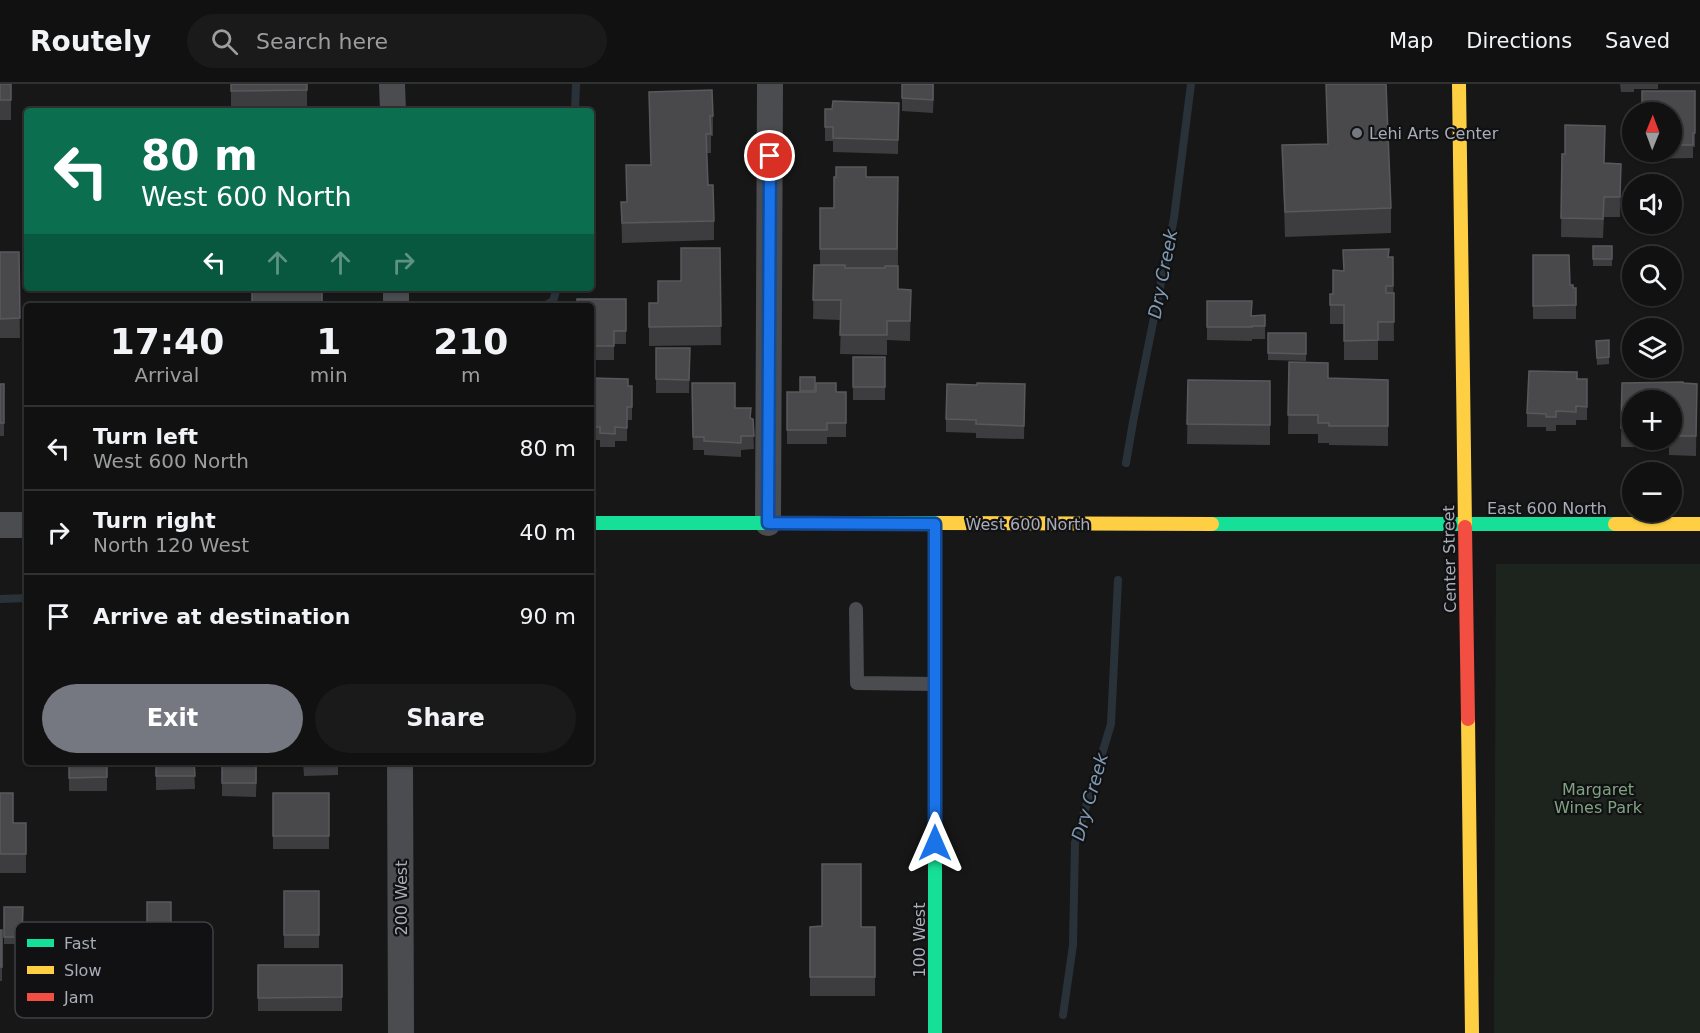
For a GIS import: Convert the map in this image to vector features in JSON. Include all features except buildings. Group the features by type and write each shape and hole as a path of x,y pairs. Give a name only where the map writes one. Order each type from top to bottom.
{"street":[{"path":"392,84 393,108"},
{"path":"768,523 770,84"},
{"name":"Center Street","path":"1459,84 1472,1033"},
{"name":"West 600 North","path":"594,523 1465,524"},
{"name":"100 West","path":"935,524 935,1033"},
{"name":"East 600 North","path":"1465,524 1700,524"},
{"path":"0,525 24,525"},
{"name":"200 West","path":"400,765 401,1033"}],"lane":[{"path":"856,609 857,683 935,684"}],"green space":[{"name":"Margaret Wines Park","path":"1496,564 1700,564 1700,1033 1494,1033"}],"waterway":[{"path":"575,108 576,84"},
{"name":"Dry Creek","path":"1126,463 1174,218 1191,84"},
{"path":"549,303 553,301 556,291"},
{"name":"Dry Creek","path":"1063,1015 1073,945 1075,843 1111,724 1118,580"},
{"path":"0,599 24,598"}],"traffic: fast":[{"path":"594,523 939,523"},
{"path":"1212,524 1615,524"},
{"path":"935,713 935,1033"}],"traffic: slow":[{"path":"1459,84 1465,527"},
{"path":"939,523 1212,524"},
{"path":"935,524 935,713"},
{"path":"1615,524 1700,524"},
{"path":"1468,719 1472,1033"}],"traffic: jam":[{"path":"1465,527 1468,719"}],"place":[{"name":"Lehi Arts Center","path":"1357,133"}],"route":[{"path":"770,156 768,523 935,524 935,843"}]}
